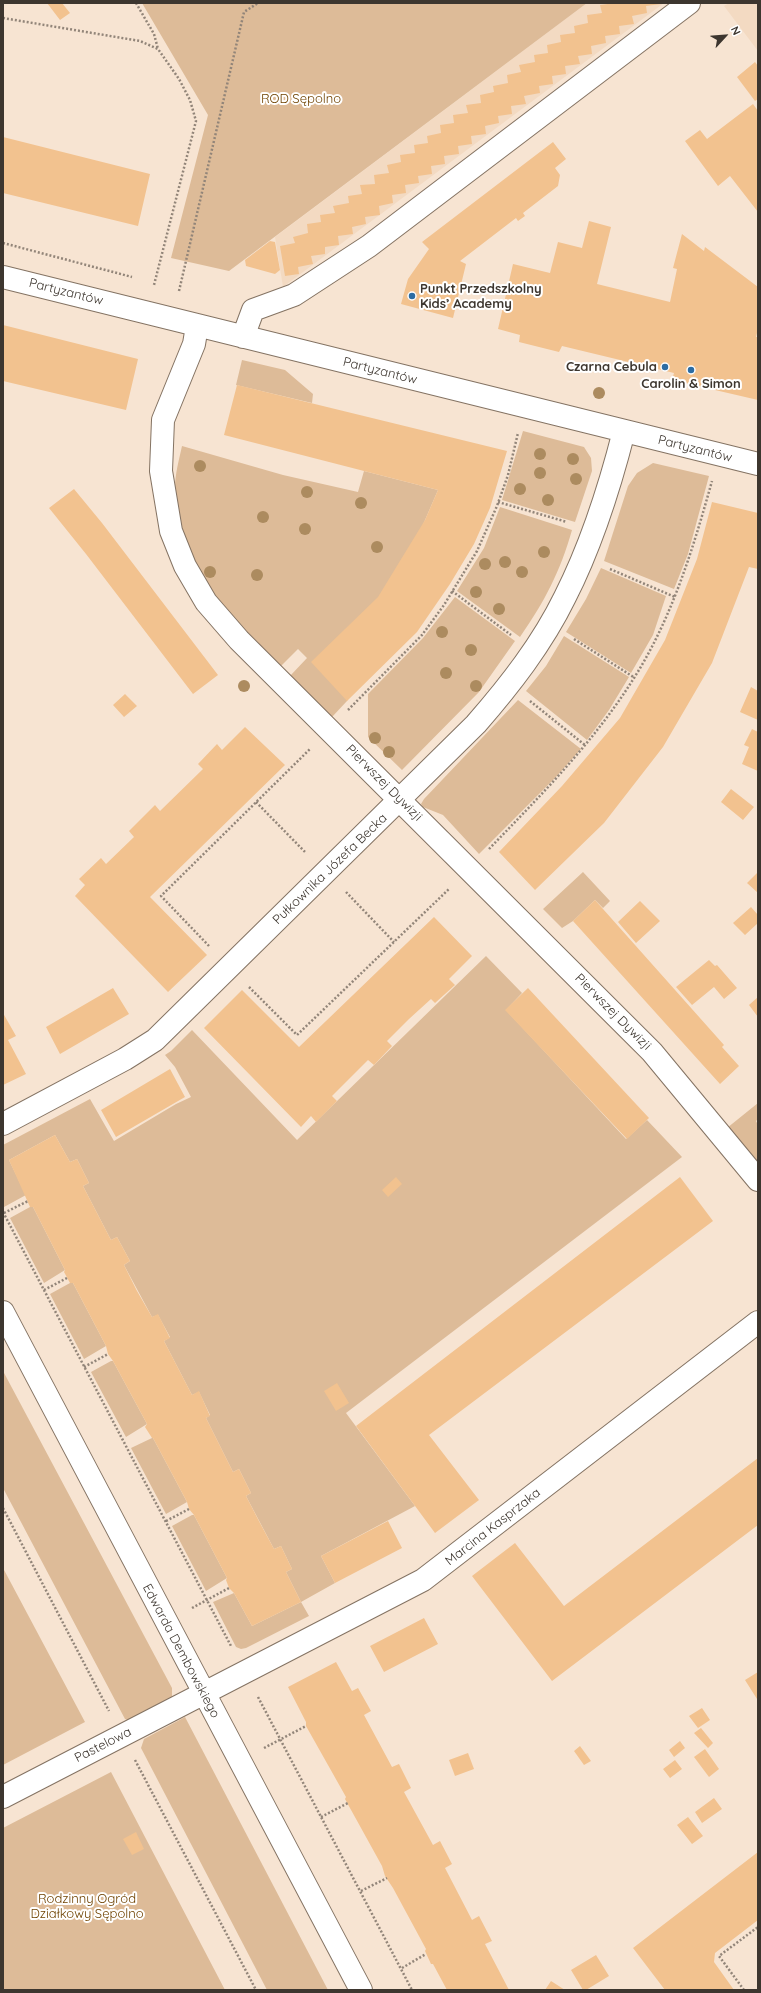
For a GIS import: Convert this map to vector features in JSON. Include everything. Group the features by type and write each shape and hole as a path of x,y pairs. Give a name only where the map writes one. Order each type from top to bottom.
{"street":[{"path":"243,337 253,310 294,295 370,246 689,3"},
{"name":"Partyzantów","path":"3,276 197,326 758,464"},
{"name":"Pierwszej Dywizji","path":"197,326 194,344 163,420 161,471 172,531 185,566 206,602 239,640 330,729 652,1052 758,1180"},
{"name":"Pułkownika Józefa Becka","path":"3,1124 125,1059 155,1040 401,800 476,724 510,685 565,598 588,545 624,431"},
{"name":"Edwarda Dembowskiego","path":"3,1312 361,1990"},
{"name":"Marcina Kasprzaka","path":"204,1694 423,1580 758,1322"},
{"name":"Pastelowa","path":"3,1797 204,1694"}],"path":[{"path":"136,3 154,34 158,49 179,79 190,100 196,121 147,312"},
{"path":"172,319 244,12 258,3"},
{"path":"3,18 140,41 158,49"},
{"path":"3,243 139,279"},
{"path":"146,281 154,283"},
{"path":"213,950 161,896 330,729 422,635 477,551 508,475 519,427"},
{"path":"244,982 297,1035 470,869 537,800 586,746 634,678 652,647 675,597 689,561 714,474"},
{"path":"498,502 571,523"},
{"path":"603,566 675,597"},
{"path":"452,591 514,637"},
{"path":"568,636 634,678"},
{"path":"527,698 586,746"},
{"path":"256,802 310,857"},
{"path":"346,892 394,942"},
{"path":"28,1201 3,1213 233,1651"},
{"path":"44,1290 67,1278"},
{"path":"84,1367 108,1354"},
{"path":"166,1522 189,1509"},
{"path":"188,1610 229,1588"},
{"path":"255,1691 402,1968 412,1990"},
{"path":"262,1750 306,1726"},
{"path":"321,1817 348,1803"},
{"path":"361,1891 387,1878"},
{"path":"744,1990 719,1956 758,1927"},
{"path":"402,1968 426,1954"}],"shaded area":[{"path":"587,3 664,3 283,287 275,237"},
{"path":"729,3 758,3 758,51 724,6"}],"green space":[{"name":"ROD Sępolno","path":"142,3 587,3 229,271 171,258 208,115"},
{"path":"242,360 285,370 313,394 312,403 236,385"},
{"path":"523,431 584,447 591,458 592,471 575,522 502,500"},
{"path":"182,446 283,475 358,492 364,471 438,490 347,701 332,717 290,676 307,658 298,649 281,666 249,635 221,604 199,569 182,527 175,498 177,467"},
{"path":"653,463 709,476 688,554 674,589 604,561 628,486 637,473"},
{"path":"500,507 572,530 551,586 520,637 457,591 484,548"},
{"path":"601,568 666,596 653,635 631,673 566,632 586,599"},
{"path":"455,597 515,641 479,692 402,770 368,737 368,694 423,638"},
{"path":"564,636 629,677 609,710 587,740 526,691 546,666"},
{"path":"518,700 581,749 555,778 479,854 443,815 423,807 421,804 424,799"},
{"path":"583,872 610,901 603,908 595,900 573,921 562,928 543,909"},
{"path":"486,956 522,993 506,1010 626,1139 647,1120 682,1157 346,1413 415,1506 321,1556 335,1583 301,1602 286,1572 292,1569 281,1546 274,1549 246,1496 251,1493 239,1469 233,1472 206,1418 210,1415 199,1392 192,1395 164,1341 170,1337 158,1315 152,1317 124,1265 130,1261 117,1237 111,1240 83,1186 89,1183 77,1159 70,1162 55,1135 9,1160 26,1195 4,1207 3,1145 90,1099 114,1141 176,1104 191,1097 175,1067 165,1055 192,1030 297,1140"},
{"path":"758,1103 758,1119 756,1121 758,1125 758,1168 727,1128"},
{"path":"30,1207 33,1207 65,1270 44,1283 10,1218"},
{"path":"70,1283 73,1283 106,1346 84,1359 50,1294"},
{"path":"113,1361 147,1424 126,1437 91,1372"},
{"path":"3,1371 172,1688 172,1698 130,1721 125,1719 3,1488"},
{"path":"152,1438 187,1502 166,1514 131,1448"},
{"path":"194,1515 227,1578 206,1591 172,1526"},
{"path":"3,1568 85,1722 3,1765"},
{"path":"234,1593 252,1626 301,1602 309,1616 246,1648 241,1649 236,1647 213,1602"},
{"path":"185,1717 328,1990 267,1990 141,1748 144,1739"},
{"name":"Rodzinny Ogród Działkowy Sępolno","path":"111,1772 225,1990 3,1990 3,1828"}],"building":[{"path":"47,3 62,3 70,13 60,20"},
{"path":"615,3 661,4 646,6 647,13 632,16 634,24 619,26 620,34 605,36 606,43 591,46 592,54 578,56 580,64 565,66 566,74 552,76 553,84 539,86 540,93 524,96 526,104 511,106 512,114 498,116 499,123 485,126 486,134 471,136 472,144 458,146 459,154 444,156 445,164 431,166 432,174 418,176 419,183 405,185 406,193 392,195 393,203 379,206 380,215 365,217 366,224 352,227 353,234 338,236 339,245 325,247 325,254 311,256 313,264 298,267 299,274 285,276 280,246 295,243 293,237 308,233 307,224 321,222 320,215 335,213 333,206 349,203 348,196 362,194 360,185 375,184 374,175 389,173 387,165 401,162 400,155 415,153 414,145 428,143 427,136 441,133 440,125 454,123 453,115 468,113 466,105 481,103 480,95 494,92 493,86 508,83 507,75 521,72 519,65 535,62 534,55 548,53 547,45 561,42 560,35 575,33 574,26 588,23 587,15 602,13 600,5"},
{"path":"755,62 758,66 758,99 755,101 737,77"},
{"path":"753,104 758,111 758,212 730,176 718,186 685,141 700,130 707,139"},
{"path":"3,137 150,174 138,226 3,193"},
{"path":"553,142 566,159 555,168 560,175 558,186 523,213 525,216 518,221 516,218 460,261 466,264 453,318 401,304 408,279 429,249 422,242"},
{"path":"589,221 611,227 597,284 670,302 677,269 673,268 682,234 704,251 705,247 758,287 758,329 756,337 758,337 758,400 672,380 674,373 562,346 559,352 519,342 520,335 498,329 513,264 550,273 558,242 582,248"},
{"path":"270,241 275,242 280,270 275,274 246,266 245,260"},
{"path":"3,325 138,359 126,410 3,381"},
{"path":"237,385 507,451 490,508 474,544 450,584 417,632 347,701 311,662 378,597 425,520 438,490 224,435"},
{"path":"74,489 102,523 218,675 193,694 49,508"},
{"path":"712,502 758,513 758,569 749,567 712,663 663,747 604,823 535,890 499,852 562,786 620,718 665,640 697,559"},
{"path":"751,687 758,691 758,720 740,712"},
{"path":"125,694 137,706 124,717 113,705"},
{"path":"245,727 285,765 150,897 207,955 168,992 75,896 85,885 79,879 101,858 106,864 134,837 129,831 155,805 160,811 203,769 198,764 217,744 222,750"},
{"path":"752,729 758,732 758,771 742,764 749,747 744,745"},
{"path":"731,789 754,807 743,820 721,802"},
{"path":"758,872 758,893 747,883"},
{"path":"595,900 724,1045 722,1047 739,1066 720,1084 573,921"},
{"path":"640,901 660,921 636,943 618,922"},
{"path":"751,907 758,915 758,923 745,935 733,923"},
{"path":"434,917 472,956 449,979 455,985 435,1003 431,999 409,1019 387,1041 392,1046 374,1065 368,1060 332,1096 337,1101 316,1122 311,1116 301,1127 204,1028 242,990 299,1047"},
{"path":"709,960 715,966 717,965 737,988 724,999 714,987 692,1005 676,987"},
{"path":"113,988 129,1014 60,1054 46,1027"},
{"path":"528,988 649,1118 627,1139 505,1010"},
{"path":"758,997 758,1017 749,1005"},
{"path":"3,1013 16,1036 8,1040 26,1074 3,1085"},
{"path":"170,1069 185,1097 116,1137 101,1110"},
{"path":"55,1135 70,1162 77,1159 89,1183 83,1186 111,1240 117,1237 130,1261 124,1265 137,1291 152,1317 158,1314 170,1338 164,1341 192,1395 199,1391 210,1416 206,1418 233,1472 239,1469 251,1493 246,1496 260,1523 274,1549 281,1546 292,1569 286,1572 301,1602 252,1626 234,1593 229,1588 226,1580 227,1578 194,1515 189,1509 187,1502 153,1438 145,1427 147,1424 108,1354 106,1346 73,1283 70,1283 64,1272 65,1270 33,1207 30,1207 9,1160"},
{"path":"396,1177 402,1184 388,1197 382,1190"},
{"path":"680,1177 713,1221 429,1435 479,1500 435,1533 356,1426"},
{"path":"337,1383 349,1403 336,1411 324,1391"},
{"path":"758,1458 758,1525 552,1681 472,1576 515,1543 564,1606"},
{"path":"388,1521 402,1548 335,1583 321,1556"},
{"path":"424,1618 438,1644 384,1672 370,1646"},
{"path":"336,1662 352,1691 358,1688 371,1711 364,1715 392,1767 399,1764 411,1788 404,1792 433,1845 440,1841 452,1864 445,1868 472,1920 479,1916 492,1941 485,1944 509,1990 447,1990 433,1964 431,1964 425,1951 426,1949 385,1876 382,1866 345,1799 346,1797 306,1726 306,1722 288,1687"},
{"path":"758,1672 758,1698 757,1699 745,1680"},
{"path":"702,1708 710,1720 698,1728 689,1716"},
{"path":"701,1728 713,1743 708,1748 694,1733"},
{"path":"680,1741 685,1748 674,1757 669,1750"},
{"path":"580,1746 591,1761 584,1765 574,1751"},
{"path":"705,1749 719,1769 709,1777 694,1757"},
{"path":"468,1753 474,1769 455,1776 449,1760"},
{"path":"675,1760 682,1769 670,1778 663,1769"},
{"path":"714,1798 722,1809 702,1823 695,1812"},
{"path":"688,1817 703,1836 692,1844 677,1825"},
{"path":"136,1832 144,1849 132,1855 123,1839"},
{"path":"758,1852 758,1920 715,1953 714,1962 734,1990 665,1990 633,1948"},
{"path":"596,1955 609,1976 586,1990 583,1990 571,1970"},
{"path":"551,1981 565,1990 545,1990"}],"place":[{"name":"Punkt Przedszkolny Kids’ Academy","path":"412,296"},
{"name":"Czarna Cebula","path":"665,367"},
{"name":"Carolin & Simon","path":"691,370"}]}
